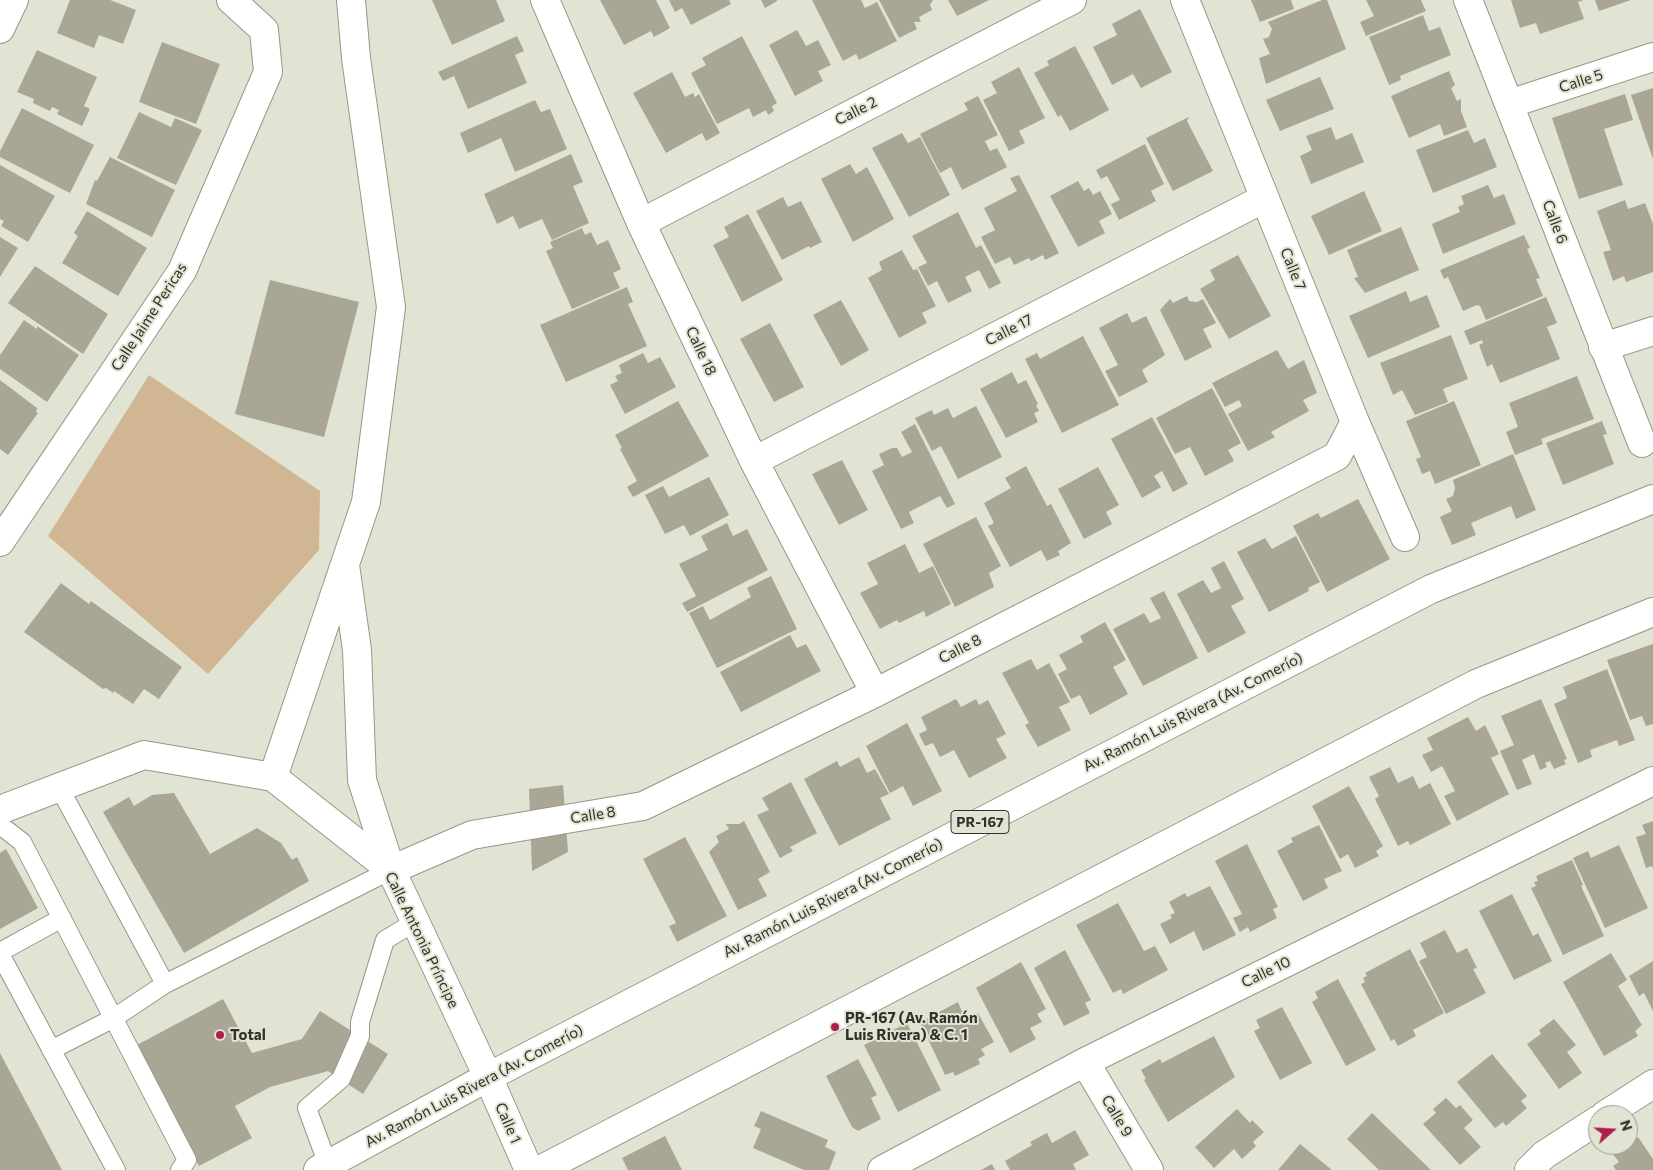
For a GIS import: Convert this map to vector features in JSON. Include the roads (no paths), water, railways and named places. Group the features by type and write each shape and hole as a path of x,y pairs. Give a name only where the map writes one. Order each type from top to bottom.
{"street":[{"path":"0,29 14,0"},
{"name":"Calle Jaime Pericas","path":"0,542 182,271 268,72 264,30 231,0"},
{"path":"273,777 366,502 390,307 356,58 351,0"},
{"name":"Calle 18","path":"545,0 641,223 754,461 875,693"},
{"name":"Calle 2","path":"641,223 1072,0"},
{"name":"Calle 7","path":"1185,0 1355,422 1405,537"},
{"name":"Calle 6","path":"1468,0 1642,443"},
{"name":"Calle 5","path":"1509,104 1653,57"},
{"name":"Calle 17","path":"754,461 1265,198"},
{"path":"1603,347 1653,331"},
{"name":"Calle 8","path":"390,870 472,835 643,806 875,693 1337,456 1355,422"},
{"name":"Av. Ramón Luis Rivera (Av. Comerío)","path":"323,1167 488,1077 1432,589 1653,500"},
{"path":"344,565 357,650 362,780 390,870"},
{"path":"540,1170 1476,684 1653,612"},
{"name":"Calle Antonia Príncipe","path":"0,810 144,755 273,777 390,870 488,1077"},
{"name":"Calle 10","path":"882,1170 1085,1062 1653,781"},
{"name":"Calle 9","path":"1085,1062 1149,1170"},
{"name":"Calle 1","path":"488,1077 529,1170"},
{"path":"1620,1105 1653,1084"},
{"path":"1529,1170 1544,1155 1588,1126"}],"lane":[{"path":"59,787 165,984"},
{"path":"0,825 22,842 62,918 187,1160 180,1170"},
{"path":"51,1050 114,1018 165,984 390,870"},
{"path":"62,918 0,953 116,1170"},
{"path":"323,1167 307,1108 340,1079 360,1036 360,1022 385,940 415,922"}],"place":[{"name":"PR-167 (Av. Ramón Luis Rivera) & C. 1","path":"835,1027"},
{"name":"Total","path":"220,1035"}]}
